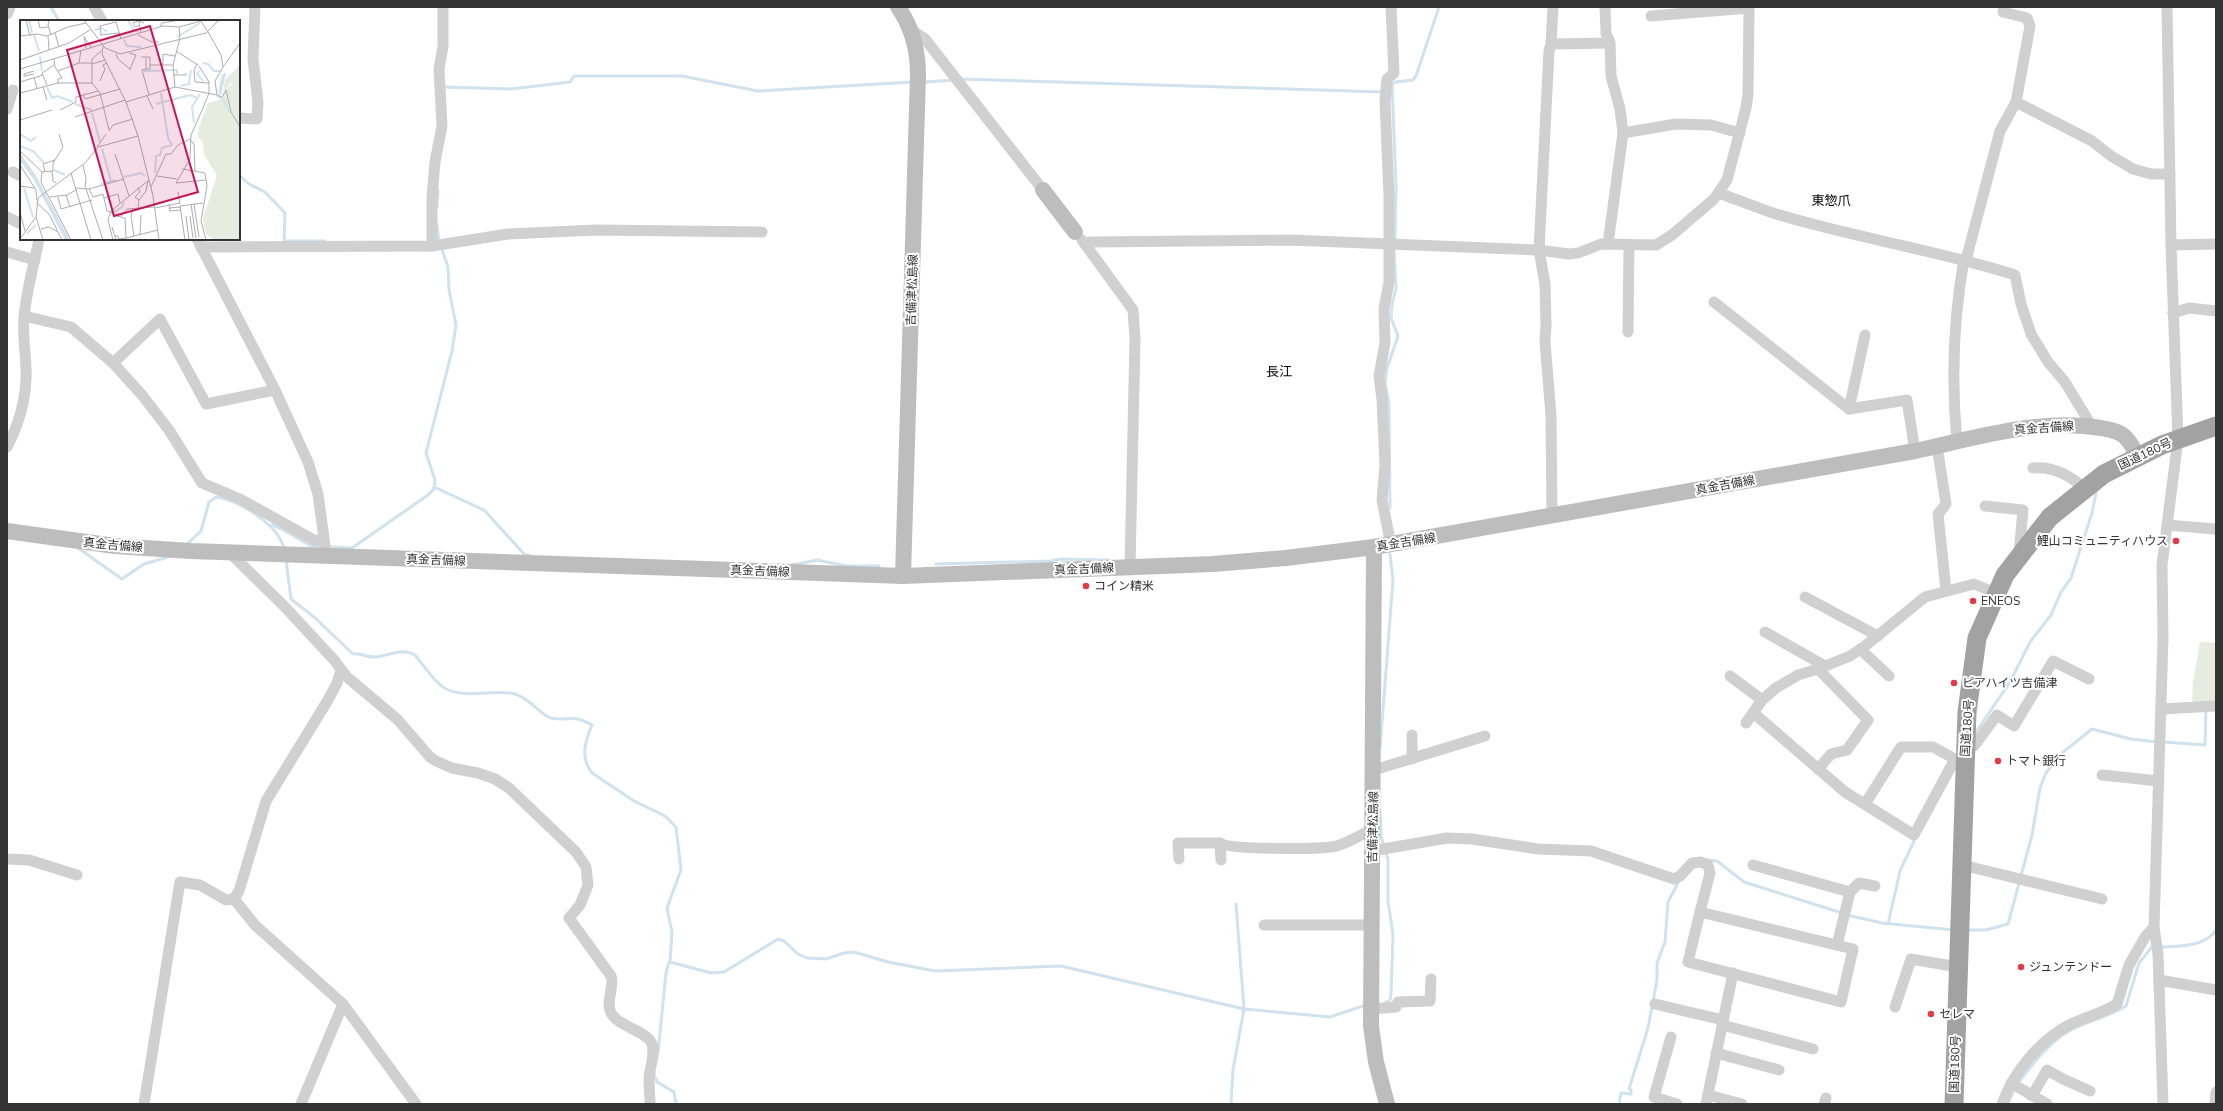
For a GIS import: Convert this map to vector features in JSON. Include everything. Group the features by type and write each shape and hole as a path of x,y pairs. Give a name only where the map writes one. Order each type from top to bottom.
{"highway":[{"name":"国道180号","path":"1954,1104 1962,865 1962,756 1977,638 2005,575 2050,517 2104,474 2138,456 2178,439 2216,426"}],"main road":[{"name":"吉備津松島線","path":"898,7 910,30 918,62 903,576"},
{"path":"1043,190 1075,232"},
{"name":"真金吉備線","path":"7,532 115,546 191,551 286,555 325,547 903,576 1130,567 1286,558 1391,545 1915,451 2002,432 2047,426 2088,426 2116,431 2124,436 2138,456"},
{"name":"吉備津松島線","path":"1374,547 1374,770 1370,925 1371,1010 1374,1053 1387,1104"}],"street":[{"path":"7,14 10,7"},
{"path":"94,7 101,20"},
{"path":"240,118 257,119 258,102 253,60 255,7"},
{"path":"435,244 435,169 442,126 439,69 443,46 444,7"},
{"path":"1391,7 1394,73 1387,79 1385,101 1389,196 1389,282 1384,309 1385,343 1379,376 1384,443 1382,500 1391,545"},
{"path":"1552,517 1551,415 1545,342 1545,284 1539,250 1543,149 1553,7"},
{"path":"1605,7 1606,33 1610,43 1611,76 1620,109 1623,133 1608,244"},
{"path":"1086,244 1090,242 1193,240 1388,243 1539,250 1569,254 1578,253 1601,244 1651,247 1662,243 1719,193 1727,180 1740,133 1748,94 1749,7 1651,16"},
{"path":"1958,442 1953,395 1956,304 1965,259 2000,131 2016,102 2030,26 2026,18 2003,12 2004,7"},
{"path":"2163,1104 2158,954 2154,927 2161,709 2162,565 2178,439 2171,245 2167,7"},
{"path":"910,30 924,39 1043,190"},
{"path":"1551,44 1610,43"},
{"path":"7,109 14,91"},
{"path":"2016,102 2092,141 2111,156 2133,169 2151,174 2170,174"},
{"path":"1623,133 1676,124 1710,125 1740,133"},
{"path":"1719,193 1777,214 1865,237 1965,259 2015,275 2021,304 2031,334 2048,362 2065,382 2088,420 2088,426"},
{"path":"7,217 20,224"},
{"path":"325,547 315,481 275,390 199,243 435,244 508,234 567,231 655,229 762,232"},
{"path":"1075,232 1086,244 1133,310 1135,339 1130,567"},
{"path":"7,447 19,420 26,379 22,339 24,316 39,240"},
{"path":"2171,245 2216,244"},
{"path":"1628,332 1629,245"},
{"path":"7,252 35,260"},
{"path":"1714,302 1849,409 1907,400 1915,451"},
{"path":"2173,313 2189,308 2216,312"},
{"path":"24,316 71,327 113,363 142,395 169,430 202,483 240,500 325,547"},
{"path":"113,363 160,319 206,404 275,390"},
{"path":"1849,409 1865,335"},
{"path":"1937,446 1946,504 1938,514 1946,591"},
{"path":"2033,468 2060,472 2074,478 2085,489"},
{"path":"1985,506 2023,510 2018,557"},
{"path":"2166,525 2214,529"},
{"path":"229,552 294,617 334,660 341,670 397,718 436,761 452,768 484,775 509,788 582,860 588,876 588,886 580,905 569,918 611,976 612,980 609,1006 611,1013 617,1019 651,1042 653,1049 649,1079 650,1104"},
{"path":"1746,723 1762,700 1776,688 1798,675 1822,668 1860,650 1925,597 1974,584 1996,594"},
{"path":"1805,597 1878,636"},
{"path":"1765,632 1822,668 1868,720 1847,750 1831,754 1818,769"},
{"path":"1860,650 1889,676"},
{"path":"1757,716 1845,792 1914,835 1962,756 1974,746 1997,715 2014,726 2053,661 2089,679"},
{"path":"144,1104 180,882 200,885 226,900 234,899 239,892 266,801 328,700 337,683 341,670"},
{"path":"1730,676 1762,700"},
{"path":"2161,709 2216,706"},
{"path":"1412,735 1412,759"},
{"path":"1374,770 1486,736"},
{"path":"1865,804 1901,747 1933,747 1962,756"},
{"path":"2102,775 2159,781"},
{"path":"1179,859 1178,843 1220,843 1225,846 1247,848 1332,847 1373,829"},
{"path":"1372,851 1447,838 1472,839 1538,850 1591,851 1674,879 1680,876 1692,863 1701,862 1708,865 1710,873 1700,912 1688,962 1841,1002 1853,949 1700,912"},
{"path":"1220,843 1221,860"},
{"path":"7,859 29,860 77,875"},
{"path":"1753,865 1850,892"},
{"path":"1962,865 2102,899"},
{"path":"1837,945 1850,892 1859,883 1875,886"},
{"path":"234,899 255,925 343,1004 416,1104"},
{"path":"1264,925 1370,925"},
{"path":"2002,1104 2011,1083 2027,1060 2056,1032 2117,1004 2129,965 2145,937 2154,927"},
{"path":"1895,1007 1911,959 1958,968"},
{"path":"1733,973 1707,1099 1741,1104"},
{"path":"1371,1010 1396,1007 1398,1002 1430,1001 1431,979"},
{"path":"2159,980 2216,990"},
{"path":"301,1104 343,1004"},
{"path":"1654,1004 1813,1049"},
{"path":"1671,1037 1654,1097 1677,1104"},
{"path":"1716,1053 1779,1070"},
{"path":"2032,1096 2047,1070 2090,1091"},
{"path":"2011,1083 2047,1104"},
{"path":"2215,1104 2216,1092"}],"shaded area":[{"path":"2200,642 2216,643 2216,702 2192,703 2193,682"}],"waterway":[{"path":"51,7 58,20"},
{"path":"1395,241 1396,186 1392,85 1395,82 1413,80 1416,76 1439,7"},
{"path":"445,87 511,89 570,82 574,76 682,76 758,91 913,82"},
{"path":"960,79 1384,92"},
{"path":"925,82 954,80"},
{"path":"240,176 249,184 265,192 285,213 284,241 325,241"},
{"path":"437,208 438,190"},
{"path":"437,224 439,242"},
{"path":"272,525 282,529 311,546 352,548 428,495 434,489 435,480 426,453 452,351 456,325 449,290 448,267 441,247"},
{"path":"1390,508 1389,404 1385,382 1387,368 1398,336 1391,318 1396,288 1394,249"},
{"path":"434,487 484,510 525,555 529,555"},
{"path":"1974,735 2010,682 2030,642 2051,615 2061,592 2071,578 2092,513 2096,493"},
{"path":"186,545 201,531 209,502 216,497 236,503 257,515 274,531 281,540 284,549"},
{"path":"78,548 122,579 144,564 168,557"},
{"path":"1380,748 1393,580 1390,554"},
{"path":"936,564 1051,561 1061,559 1109,560"},
{"path":"286,560 291,599 314,617 353,654 372,657 400,652 410,653 415,655 437,682 451,691 471,694 500,692 511,693 526,699 543,714 551,718 580,719 592,725 587,737 585,749 586,761 592,773 634,801 665,816 676,827 681,870 667,908 672,932 670,962 711,973 724,972 778,939 784,941 798,954 807,958 826,959 844,953 854,952 888,962 935,971 1061,966 1244,1009 1330,1017 1366,1005"},
{"path":"792,565 817,560 846,566 879,566"},
{"path":"2163,742 2205,745 2206,709"},
{"path":"1966,930 1986,930 2008,924 2032,835 2040,788 2046,773 2062,753 2092,729 2131,739 2157,742"},
{"path":"1380,811 1381,836 1388,860 1388,901 1393,935 1391,994 1390,1000 1385,1003"},
{"path":"1888,924 1900,871 1916,837"},
{"path":"1708,860 1717,861 1744,882 1842,913"},
{"path":"1619,1104 1621,1093 1631,1094 1631,1090 1629,1089 1648,1028 1657,980 1657,963 1665,942 1668,902 1679,881"},
{"path":"1231,1104 1233,1070 1244,1009 1236,904"},
{"path":"1847,915 1882,923 1954,930"},
{"path":"2017,1084 2050,1045 2066,1033 2114,1013 2126,1006 2139,963 2151,948 2195,944 2203,941 2216,930"},
{"path":"658,1053 666,973 669,962"},
{"path":"654,1074 657,1082 674,1092 676,1104"},
{"path":"2008,1104 2014,1089"}],"place":[{"name":"鯉山コミュニティハウス","path":"2176,541"},
{"name":"コイン精米","path":"1086,586"},
{"name":"ENEOS","path":"1973,601"},
{"name":"ピアハイツ吉備津","path":"1954,683"},
{"name":"トマト銀行","path":"1998,761"},
{"name":"ジュンテンドー","path":"2021,967"},
{"name":"セレマ","path":"1931,1014"}],"district":[{"name":"東惣爪","path":"1831,201"},
{"name":"長江","path":"1279,372"}]}
